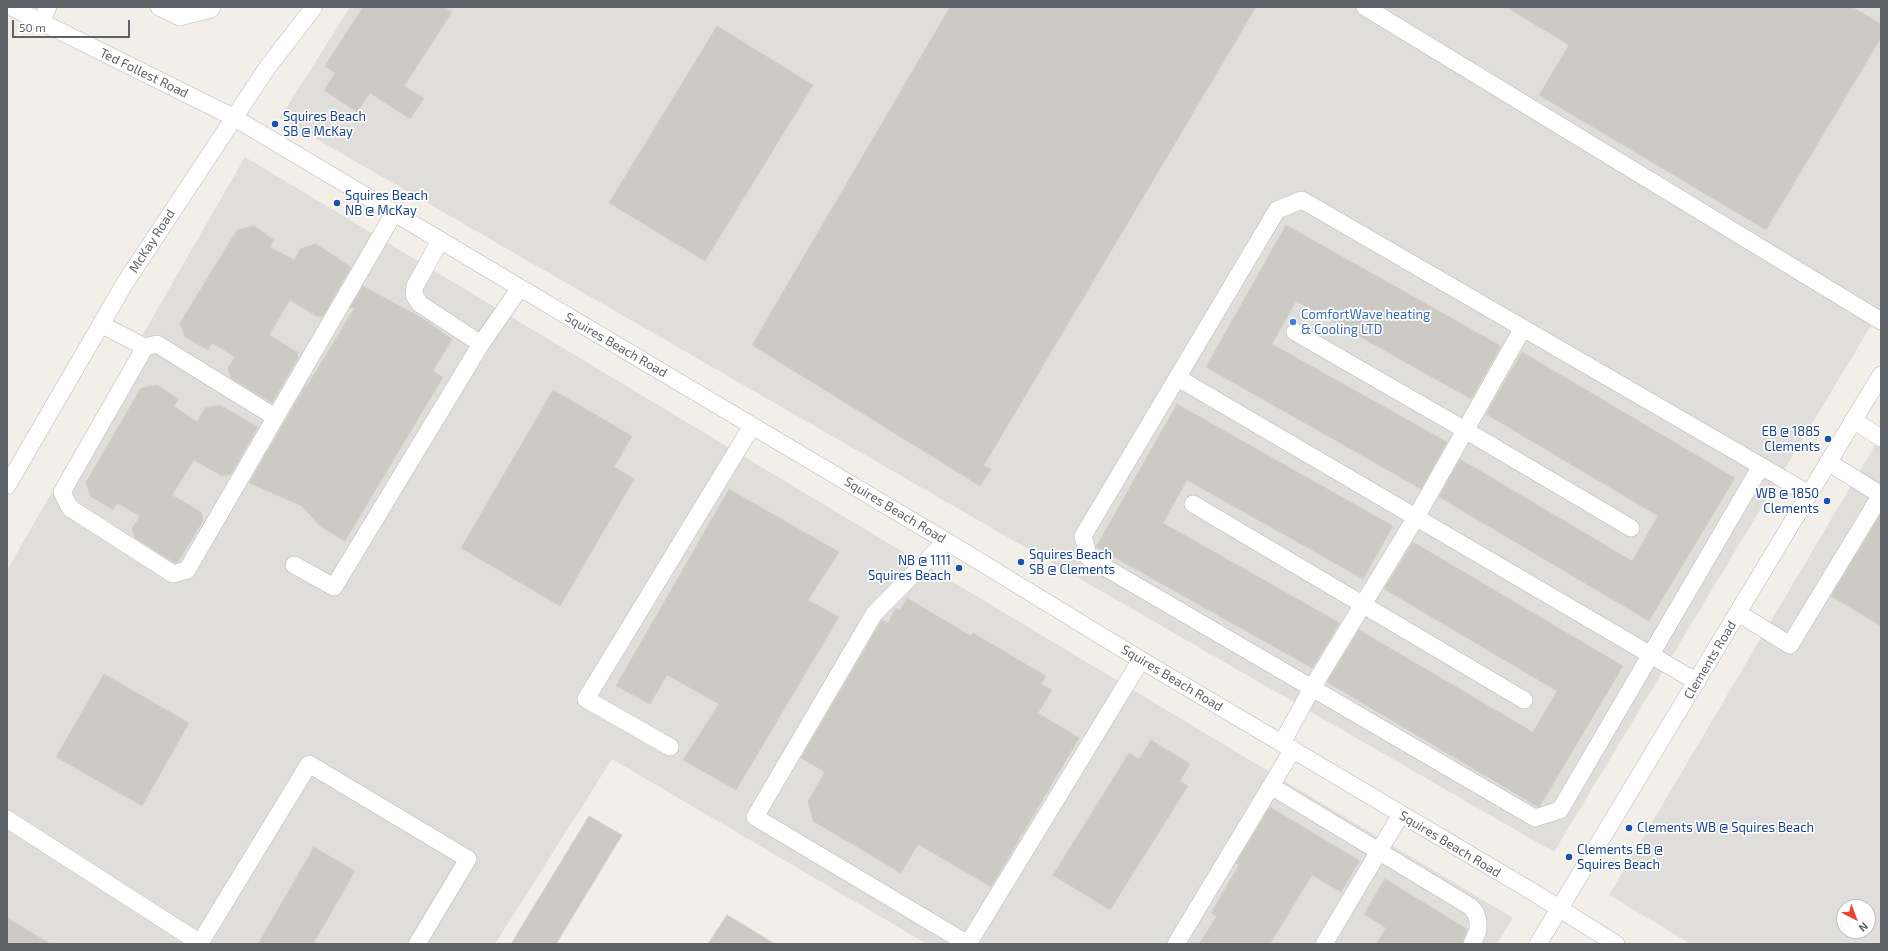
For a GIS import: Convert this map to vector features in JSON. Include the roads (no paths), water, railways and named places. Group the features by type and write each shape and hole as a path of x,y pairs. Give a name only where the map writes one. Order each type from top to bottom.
{"street":[{"name":"Ted Follest Road","path":"11,7 45,15 233,117"},
{"path":"158,7 180,17 211,9 212,7"},
{"name":"McKay Road","path":"7,486 102,325 125,283 233,117 267,68 314,7"},
{"path":"1365,7 1881,322"},
{"name":"Squires Beach Road","path":"233,117 946,541 1141,660 1401,814 1616,944"},
{"path":"1761,466 1560,810 1535,818 1089,558 1083,536 1277,210 1302,200 1761,466 1809,494"},
{"path":"145,347 62,492 70,508 173,574 186,570 394,214"},
{"path":"440,241 415,286 414,295 420,304 481,344"},
{"path":"294,565 334,587 481,344 520,288"},
{"path":"102,325 145,347 157,344 275,417"},
{"path":"1176,944 1271,786 1312,688 1415,519 1523,328"},
{"path":"1295,332 1631,528"},
{"name":"Clements Road","path":"1538,944 1881,375"},
{"path":"1178,378 1415,519 1651,654 1697,682"},
{"path":"1853,420 1881,438"},
{"path":"670,747 586,699 752,426"},
{"path":"1738,612 1790,645 1881,495 1828,462"},
{"path":"1193,504 1524,700"},
{"path":"946,541 874,614 755,817 968,944 1141,660"},
{"path":"7,819 200,943 309,764 468,859 417,944"},
{"path":"1271,786 1380,851 1471,908 1476,914 1478,921 1478,930 1472,944"},
{"path":"1324,944 1401,814"}],"place":[{"name":"Squires Beach SB @ McKay","path":"275,124"},
{"name":"Squires Beach NB @ McKay","path":"337,203"},
{"name":"ComfortWave heating & Cooling LTD","path":"1293,322"},
{"name":"EB @ 1885 Clements","path":"1828,439"},
{"name":"WB @ 1850 Clements","path":"1827,501"},
{"name":"Squires Beach SB @ Clements","path":"1021,562"},
{"name":"NB @ 1111 Squires Beach","path":"959,568"},
{"name":"Clements WB @ Squires Beach","path":"1629,828"},
{"name":"Clements EB @ Squires Beach","path":"1569,857"}]}
